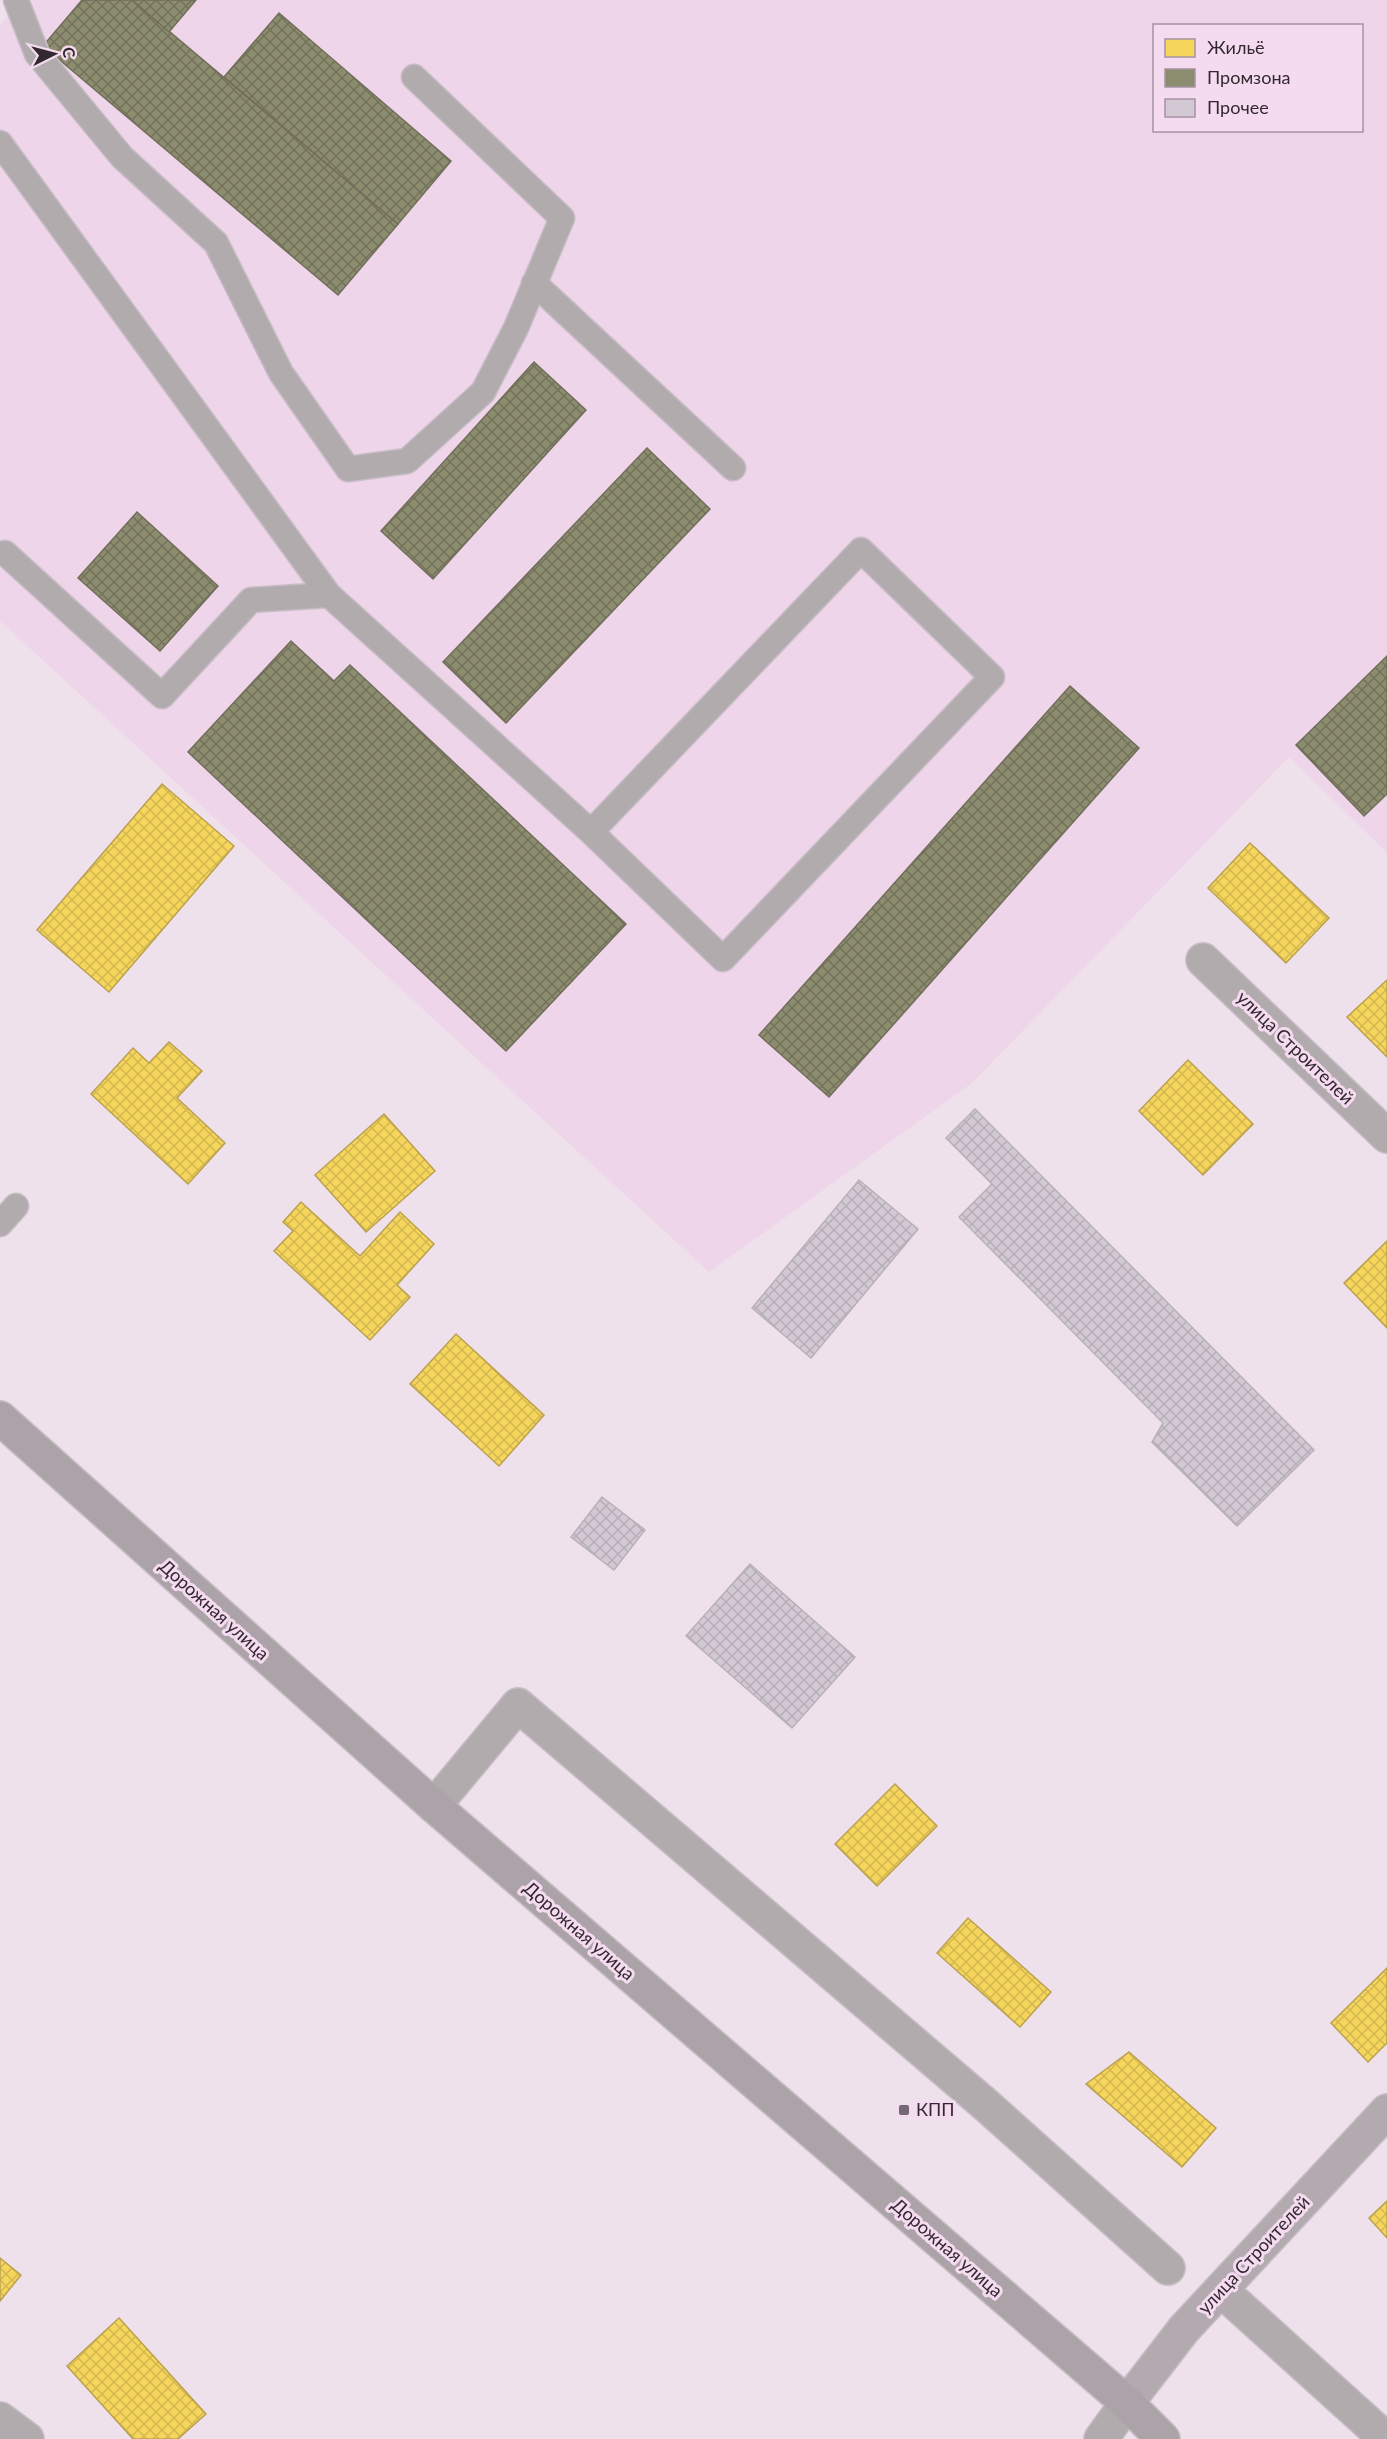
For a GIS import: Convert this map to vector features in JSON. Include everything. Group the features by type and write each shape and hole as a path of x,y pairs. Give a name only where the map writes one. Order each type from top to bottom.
{"main road":[{"name":"Дорожная улица","path":"0,1418 434,1806 1127,2403 1163,2439"}],"street":[{"name":"улица Строителей","path":"1203,960 1387,1136"},
{"path":"434,1806 518,1705 986,2105 1168,2268"},
{"name":"улица Строителей","path":"1127,2403 1184,2329 1387,2111"},
{"path":"1221,2290 1386,2439"},
{"path":"1101,2439 1127,2403"},
{"path":"0,2419 27,2439"}],"lane":[{"path":"16,0 37,54 44,63 122,157 216,243 281,373 348,469 407,461 483,392 516,328 562,218 414,77"},
{"path":"0,142 329,595 591,832 723,959 992,677 861,550 591,832"},
{"path":"534,283 733,468"},
{"path":"5,552 162,696 251,600 329,595"},
{"path":"0,1224 16,1206"}],"shaded area":[{"path":"20,0 1387,0 1387,853 1289,757 972,1083 709,1272 0,621 0,25"}],"building: Жильё":[{"path":"162,784 234,846 109,992 37,930"},
{"path":"1250,843 1329,918 1286,963 1208,888"},
{"path":"1387,980 1387,1057 1347,1017"},
{"path":"169,1042 202,1071 177,1098 225,1143 188,1184 91,1094 133,1048 149,1063"},
{"path":"1188,1060 1253,1124 1203,1175 1139,1111"},
{"path":"384,1114 435,1171 366,1232 315,1175"},
{"path":"301,1202 360,1256 400,1212 434,1244 397,1285 410,1297 370,1340 274,1251 293,1231 283,1222"},
{"path":"1387,1241 1387,1328 1344,1283"},
{"path":"456,1334 544,1415 499,1466 410,1384"},
{"path":"895,1784 937,1826 877,1886 835,1844"},
{"path":"968,1918 1051,1992 1020,2027 937,1953"},
{"path":"1387,1968 1387,2043 1368,2062 1331,2023"},
{"path":"1129,2052 1216,2128 1182,2167 1086,2084"},
{"path":"1387,2201 1387,2238 1369,2218"},
{"path":"0,2258 21,2275 0,2301"},
{"path":"119,2318 206,2414 178,2439 133,2439 67,2366"}],"building: Промзона":[{"path":"82,0 132,0 398,224 338,295 43,46"},
{"path":"132,0 196,0 169,32"},
{"path":"279,13 451,161 398,224 224,77"},
{"path":"534,362 586,410 433,579 381,531"},
{"path":"647,448 710,509 506,723 443,662"},
{"path":"137,512 218,586 160,651 78,578"},
{"path":"291,641 334,681 350,665 626,924 506,1051 188,752"},
{"path":"1387,656 1387,794 1364,816 1296,745"},
{"path":"1070,686 1139,748 829,1097 759,1035"}],"building: Прочее":[{"path":"975,1109 1314,1450 1237,1526 1152,1442 1163,1423 959,1217 992,1184 946,1138"},
{"path":"859,1180 918,1229 811,1358 752,1308"},
{"path":"602,1497 645,1530 614,1570 571,1537"},
{"path":"750,1564 855,1657 792,1728 686,1636"}],"place":[{"name":"КПП","path":"904,2110"}]}
